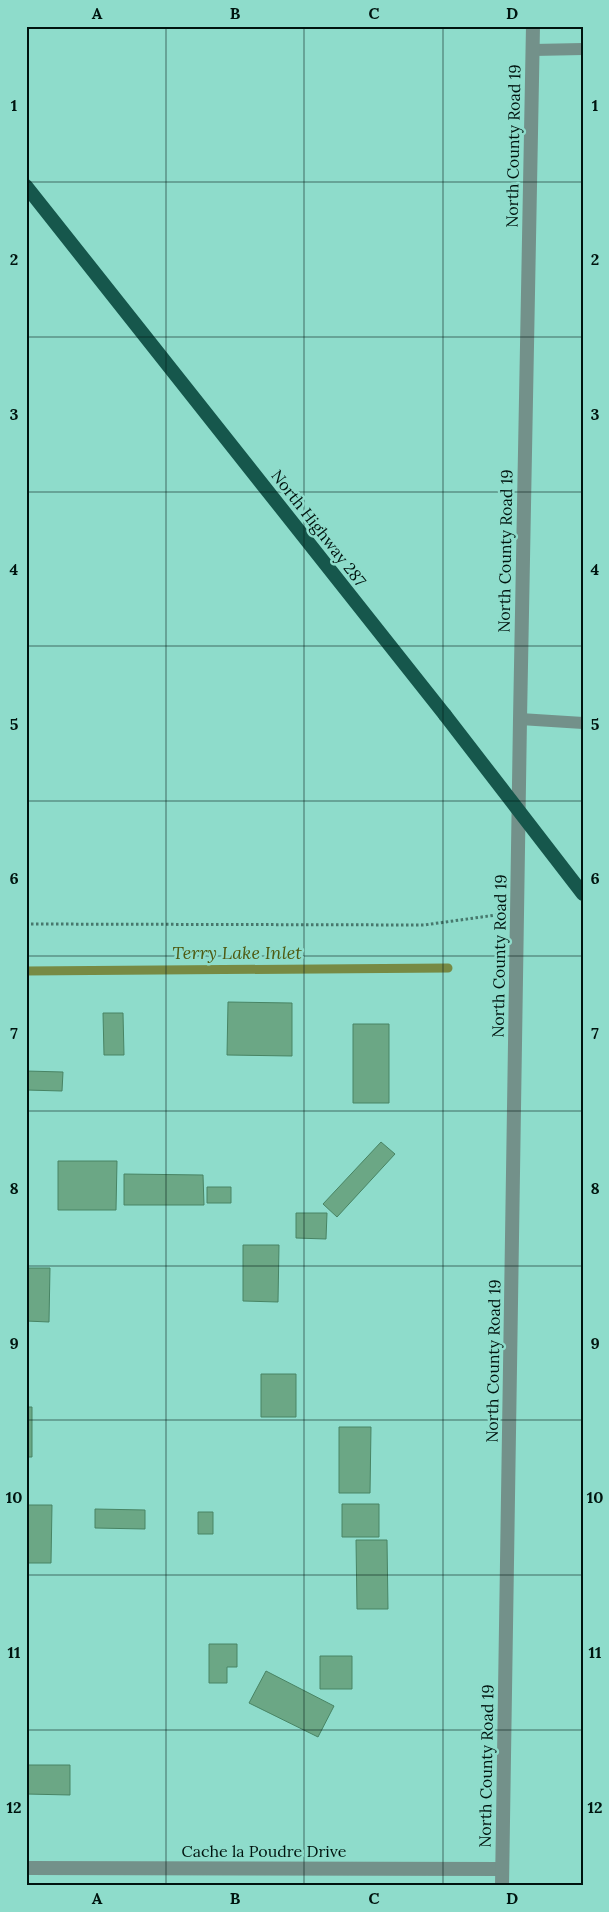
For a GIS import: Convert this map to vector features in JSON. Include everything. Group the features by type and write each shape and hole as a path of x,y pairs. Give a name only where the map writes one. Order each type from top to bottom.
{"highway":[{"name":"North Highway 287","path":"26,186 445,715 583,894"}],"street":[{"name":"North County Road 19","path":"502,1886 533,26"},
{"name":"Cache la Poudre Drive","path":"26,1868 502,1869"}],"lane":[{"path":"533,50 583,49"},
{"path":"520,719 583,723"}],"path":[{"path":"26,924 424,925 517,913"}],"building":[{"path":"228,1002 292,1003 292,1056 227,1055"},
{"path":"103,1013 123,1013 124,1055 104,1055"},
{"path":"353,1024 389,1024 389,1103 353,1103"},
{"path":"26,1071 63,1072 62,1091 26,1090"},
{"path":"381,1142 395,1154 337,1217 323,1204"},
{"path":"58,1161 117,1161 116,1210 58,1210"},
{"path":"124,1174 203,1175 204,1205 124,1205"},
{"path":"207,1187 231,1187 231,1203 207,1203"},
{"path":"296,1213 327,1213 326,1239 296,1238"},
{"path":"243,1245 279,1245 278,1302 243,1301"},
{"path":"26,1268 50,1268 49,1322 26,1321"},
{"path":"261,1374 296,1374 296,1417 261,1417"},
{"path":"26,1407 32,1407 32,1457 26,1457"},
{"path":"339,1427 371,1427 370,1493 339,1493"},
{"path":"342,1504 379,1504 379,1537 342,1537"},
{"path":"26,1505 52,1505 51,1563 26,1563"},
{"path":"95,1509 145,1510 145,1529 95,1528"},
{"path":"198,1512 213,1512 213,1534 198,1534"},
{"path":"356,1540 387,1540 388,1609 357,1609"},
{"path":"209,1644 237,1644 237,1667 227,1667 227,1683 209,1683"},
{"path":"320,1656 352,1656 352,1689 320,1689"},
{"path":"266,1671 334,1706 318,1737 249,1703"},
{"path":"26,1765 70,1765 70,1795 26,1794"}],"waterway":[{"name":"Terry Lake Inlet","path":"26,971 448,968"}]}
